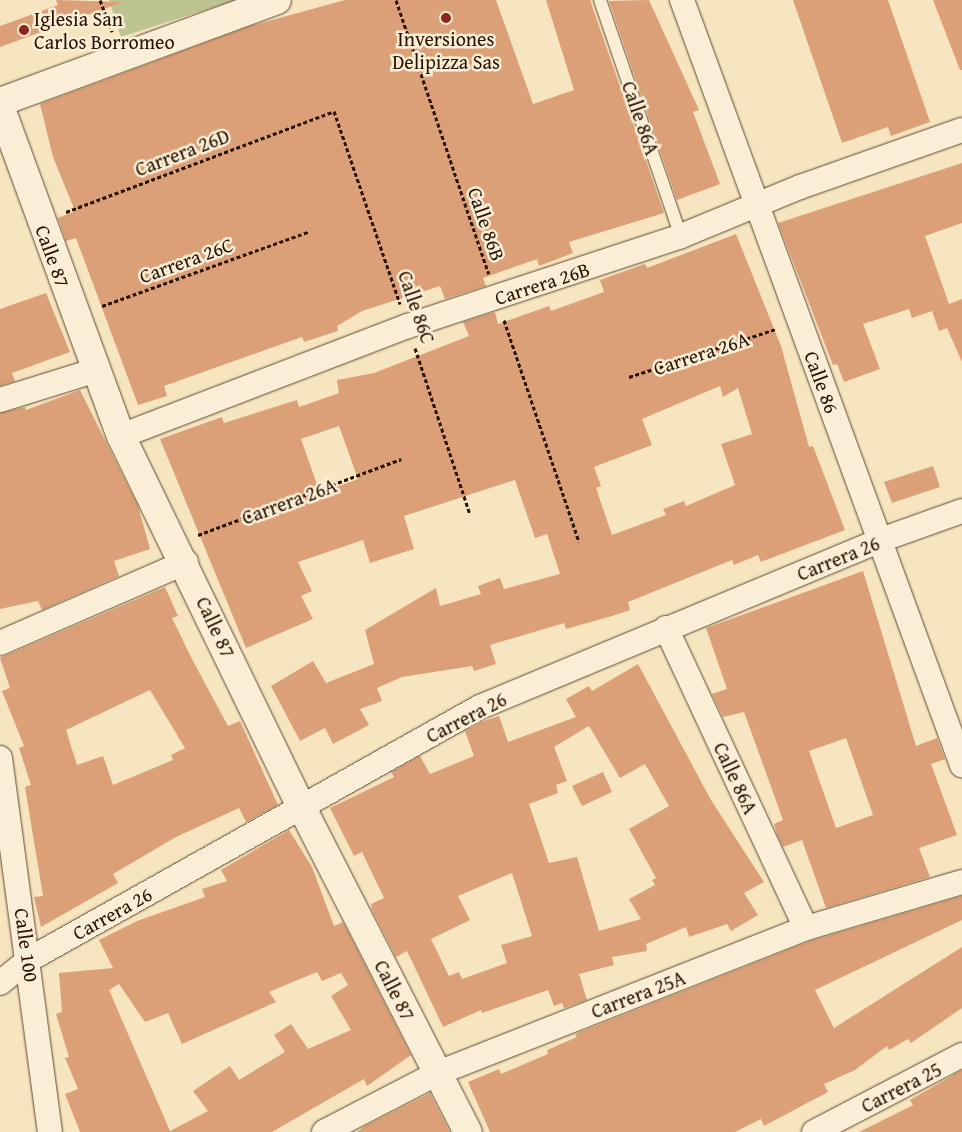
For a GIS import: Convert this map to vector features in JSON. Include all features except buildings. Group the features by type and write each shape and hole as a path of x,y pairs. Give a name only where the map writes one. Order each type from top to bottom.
{"street":[{"path":"0,104 120,57 277,0"},
{"name":"Calle 86","path":"682,0 754,206 962,765"},
{"name":"Calle 87","path":"0,104 75,316 121,436 181,553 301,806 468,1132"},
{"name":"Carrera 26B","path":"121,436 408,326 682,236 754,206 962,130"},
{"path":"0,400 97,370"},
{"name":"Carrera 26","path":"0,983 30,959 480,707 878,541 962,511"},
{"path":"0,643 181,553"},
{"name":"Calle 86A","path":"666,628 806,928"},
{"name":"Calle 100","path":"0,758 30,959 50,1132"},
{"name":"Carrera 25A","path":"324,1132 438,1073 806,928 962,882"},
{"name":"Carrera 25","path":"814,1132 962,1055"}],"lane":[{"name":"Calle 86A","path":"600,0 682,236"}],"path":[{"path":"100,0 120,57"},
{"name":"Calle 86B","path":"396,0 580,542"},
{"name":"Carrera 26D","path":"41,221 334,111"},
{"name":"Calle 86C","path":"334,111 470,514"},
{"name":"Carrera 26C","path":"75,316 308,232"},
{"name":"Carrera 26A","path":"629,377 772,330"},
{"name":"Carrera 26A","path":"181,553 401,459"}],"green space":[{"path":"109,0 236,0 121,37"}],"place":[{"name":"Inversiones Delipizza Sas","path":"446,18"},
{"name":"Iglesia San Carlos Borromeo","path":"24,30"}]}
